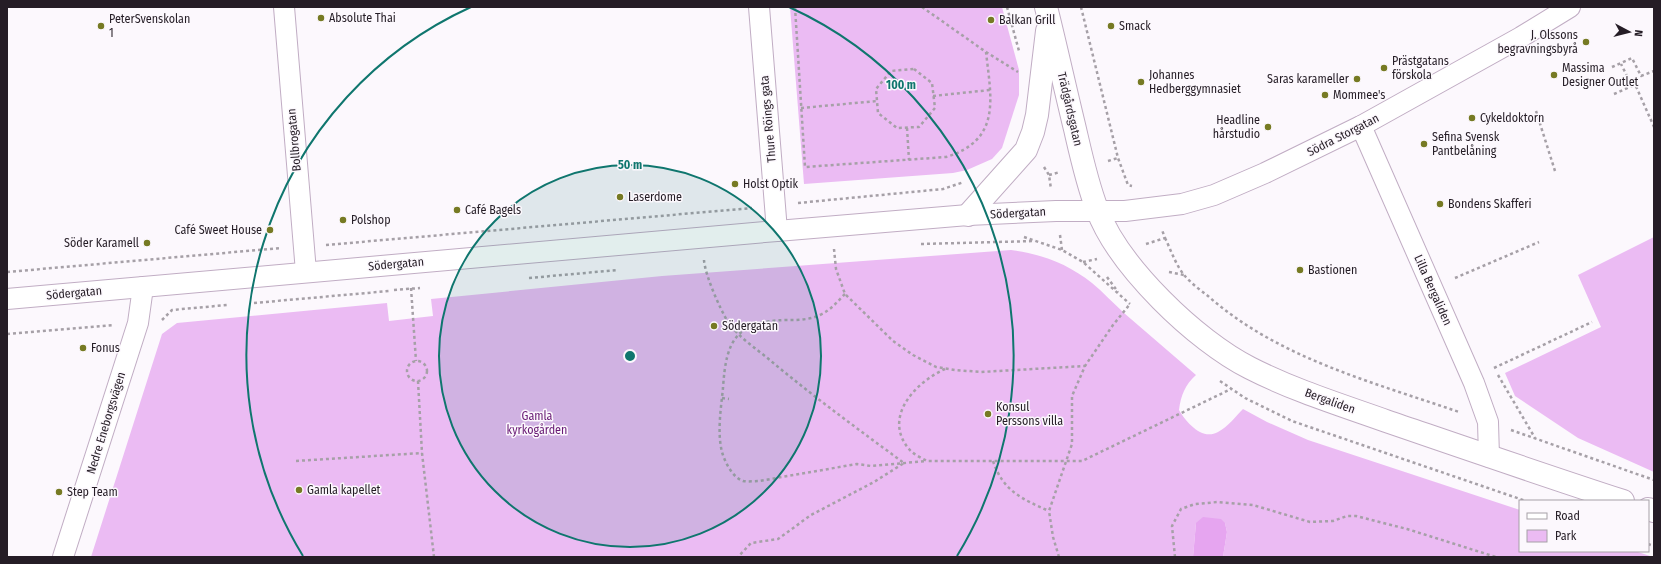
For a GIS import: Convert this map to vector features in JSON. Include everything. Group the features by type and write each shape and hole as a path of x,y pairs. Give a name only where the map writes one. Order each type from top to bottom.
{"street":[{"name":"Bollbrogatan","path":"284,7 306,272"},
{"name":"Thure Röings gata","path":"759,7 777,231"},
{"name":"Södra Storgatan","path":"1097,210 1125,211 1153,208 1182,204 1214,195 1265,173 1362,126 1510,43 1543,14 1570,7"},
{"name":"Trädgårdsgatan","path":"1047,12 1084,166 1097,210"},
{"path":"968,215 1026,150 1033,132 1037,115 1047,12"},
{"name":"Lilla Bergaliden","path":"1362,126 1474,383 1488,422 1489,457"},
{"name":"Södergatan","path":"7,299 832,226 968,215 1097,210"},
{"name":"Bergaliden","path":"1097,210 1120,252 1152,290 1194,329 1221,351 1249,368 1296,388 1489,457 1620,500"},
{"name":"Nedre Eneborgsvägen","path":"64,557 138,323 143,287"}],"path":[{"path":"795,7 805,167 952,156 968,148 985,130 991,108 986,52"},
{"path":"922,7 986,52 1019,72"},
{"path":"1007,7 1020,53"},
{"path":"1081,7 1118,158 1128,185 1136,187 1145,186 1165,238 1184,275 1218,305 1254,331 1293,352 1654,480"},
{"path":"1612,67 1632,58 1642,76 1654,71"},
{"path":"1621,64 1632,86"},
{"path":"914,69 932,83 933,96 935,108 919,127 897,128 878,113 876,89 891,71 914,69"},
{"path":"1614,94 1635,84 1654,127"},
{"path":"933,96 990,90"},
{"path":"801,108 877,101"},
{"path":"1536,111 1555,171"},
{"path":"907,128 909,160"},
{"path":"7,272 943,189"},
{"path":"832,226 836,269 845,294 892,341 924,361 936,367 945,369 981,372 1085,366"},
{"path":"702,237 704,268 728,322 738,334 809,394 904,464"},
{"path":"1083,262 1165,238"},
{"path":"914,244 1035,240 1062,250 1083,262 1122,297"},
{"path":"1455,278 1539,242"},
{"path":"826,252 842,250"},
{"path":"698,262 712,261"},
{"path":"408,263 416,361"},
{"path":"527,278 619,270"},
{"path":"252,303 423,288"},
{"path":"845,294 831,309 820,316 810,319 777,320 755,324 738,334 734,340 727,358 720,430 722,450 732,471 743,480 758,481 831,471 857,464 871,466 927,462 1082,461 1231,388"},
{"path":"1059,557 1049,511 1072,444 1072,396 1085,366 1113,325 1130,304"},
{"path":"7,334 161,321 172,310 230,305"},
{"path":"1535,438 1494,368 1592,322"},
{"path":"416,361 423,363 427,371 423,379 418,381 411,379 407,374 408,367 416,361"},
{"path":"927,462 909,449 903,439 900,427 901,412 908,397 918,387 934,374 945,369"},
{"path":"418,381 422,453 434,557"},
{"path":"722,398 729,399"},
{"path":"1322,433 1444,472 1523,500"},
{"path":"296,461 422,453"},
{"path":"993,461 998,475 1005,485 1023,500 1049,511"},
{"path":"738,557 751,543 778,539 811,515 874,482 904,464"},
{"path":"1175,557 1172,526 1181,509 1195,504 1218,502 1253,505 1310,522 1333,521 1347,516 1356,516 1407,529 1496,557"}],"green space":[{"path":"790,7 1002,7 1019,70 1019,95 1002,148 992,159 967,170 953,173 804,184"},
{"path":"1654,237 1654,472 1578,438 1515,396 1505,373 1601,327 1578,275"},
{"name":"Gamla kyrkogården","path":"1011,250 1044,257 1074,270 1096,286 1124,313 1196,375 1184,391 1179,410 1190,425 1200,432 1212,434 1222,430 1243,409 1267,422 1308,440 1519,510 1519,552 1638,552 1653,557 1223,557 1227,532 1225,523 1196,523 1193,557 91,557 162,334 177,323 387,303 389,321 433,316 431,299 662,276"}],"shaded area":[{"path":"1203,517 1221,519 1225,523 1227,532 1223,557 1193,557 1196,523"}],"place":[{"name":"Absolute Thai","path":"321,18"},
{"name":"Balkan Grill","path":"991,20"},
{"name":"PeterSvenskolan 1","path":"101,26"},
{"name":"Smack","path":"1111,26"},
{"name":"J. Olssons begravningsbyrå","path":"1586,42"},
{"name":"Prästgatans förskola","path":"1384,68"},
{"name":"Massima Designer Outlet","path":"1554,75"},
{"name":"Saras karameller","path":"1357,79"},
{"name":"Johannes Hedberggymnasiet","path":"1141,82"},
{"name":"Mommee's","path":"1325,95"},
{"name":"Cykeldoktorn","path":"1472,118"},
{"name":"Headline hårstudio","path":"1268,127"},
{"name":"Sefina Svensk Pantbelåning","path":"1424,144"},
{"name":"Holst Optik","path":"735,184"},
{"name":"Laserdome","path":"620,197"},
{"name":"Bondens Skafferi","path":"1440,204"},
{"name":"Café Bagels","path":"457,210"},
{"name":"Polshop","path":"343,220"},
{"name":"Café Sweet House","path":"270,230"},
{"name":"Söder Karamell","path":"147,243"},
{"name":"Bastionen","path":"1300,270"},
{"name":"Södergatan","path":"714,326"},
{"name":"Fonus","path":"83,348"},
{"name":"Konsul Perssons villa","path":"988,414"},
{"name":"Gamla kapellet","path":"299,490"},
{"name":"Step Team","path":"59,492"}]}
